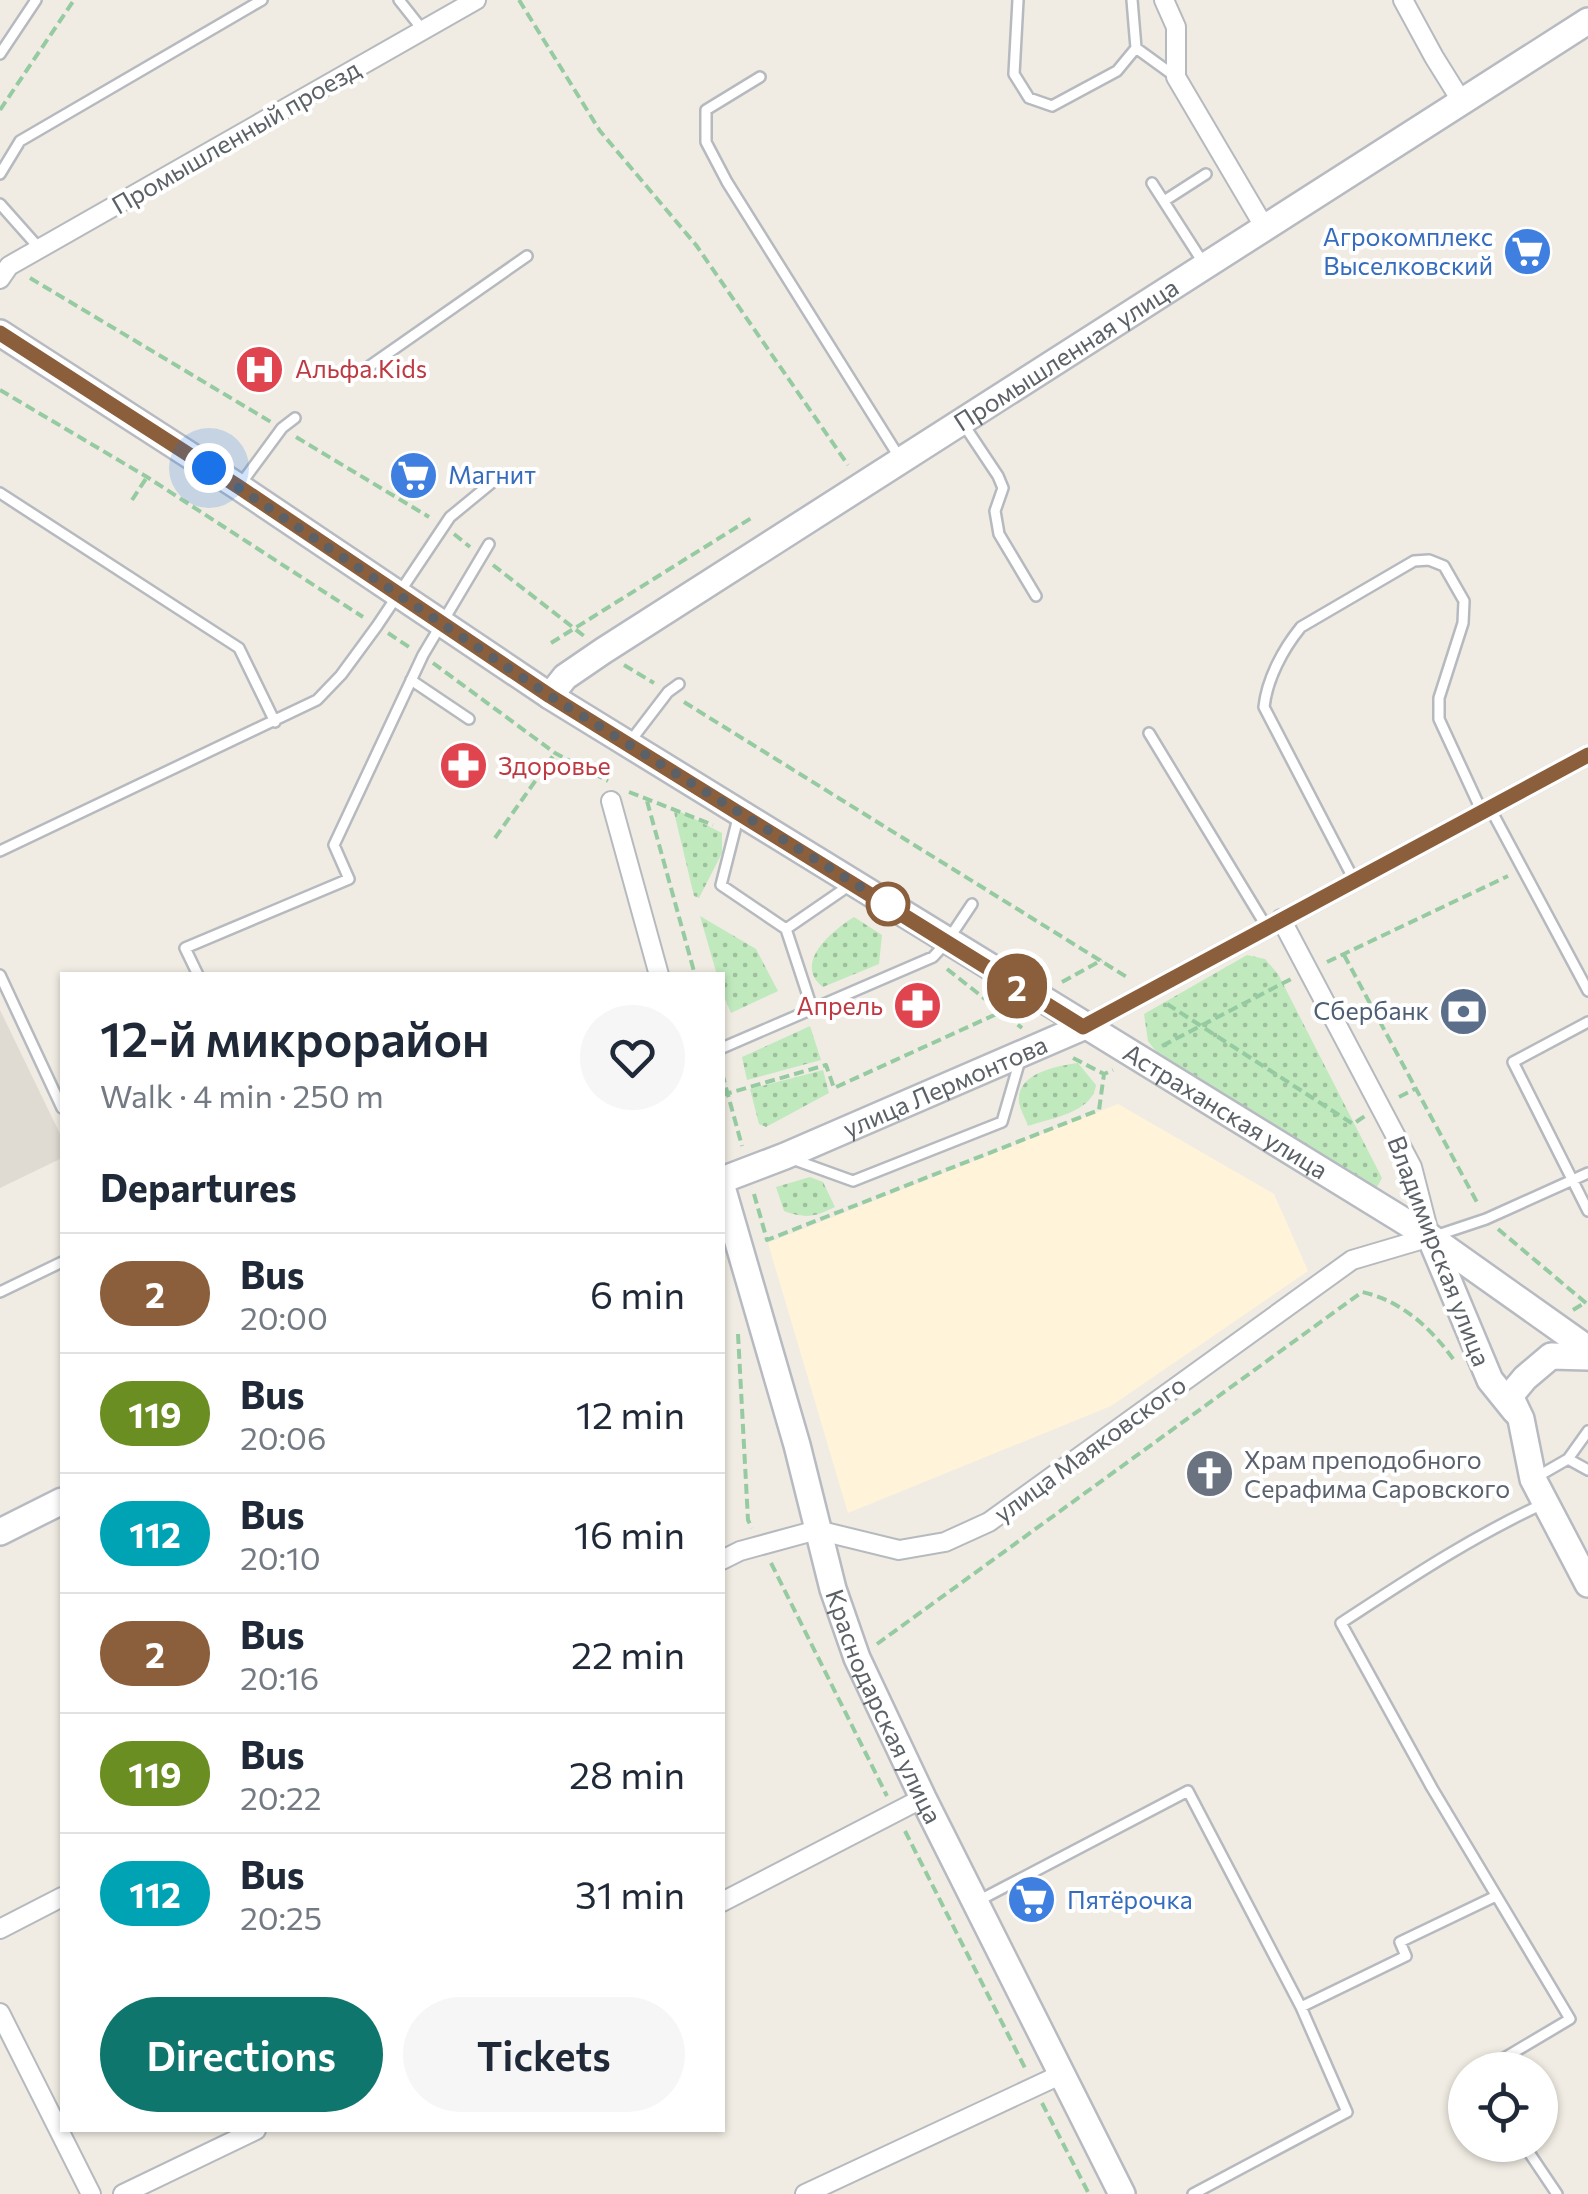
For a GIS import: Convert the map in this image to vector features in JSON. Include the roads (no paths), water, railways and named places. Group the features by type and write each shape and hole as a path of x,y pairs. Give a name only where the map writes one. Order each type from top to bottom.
{"street":[{"name":"Промышленный проезд","path":"4,272 476,0"},
{"path":"1164,0 1176,27 1176,77 1265,228"},
{"path":"1404,0 1462,102"},
{"name":"Промышленная улица","path":"550,696 565,677 602,651 1588,22"},
{"name":"Астраханская улица","path":"0,333 627,745 736,824 854,882 940,950 1034,997 1430,1237 1588,1349"},
{"name":"улица Лермонтова","path":"725,1182 1083,1027 1588,755"},
{"path":"611,802 658,972"},
{"name":"Владимирская улица","path":"1274,922 1309,970 1412,1167 1430,1237 1490,1380 1521,1418"},
{"name":"Краснодарская улица","path":"725,1193 797,1444 817,1530 857,1658 1122,2194"},
{"name":"улица Маяковского","path":"725,1558 817,1530 900,1550 945,1542 988,1522 1352,1260 1430,1237"},
{"name":"Владимирская улица","path":"1588,1358 1550,1356 1510,1396 1521,1418 1533,1479 1588,1584"},
{"path":"0,1532 60,1502"},
{"path":"725,1900 923,1798"},
{"path":"0,1929 60,1898"},
{"path":"0,2013 60,2131"},
{"path":"805,2194 1062,2074"},
{"path":"60,2132 92,2194"},
{"path":"123,2194 252,2132"}],"lane":[{"path":"0,54 36,0"},
{"path":"0,174 20,141 262,0"},
{"path":"399,0 423,30"},
{"path":"1018,0 1014,74 1028,98 1052,106 1117,71 1136,48 1132,0"},
{"path":"1136,48 1176,77"},
{"path":"760,77 706,110 706,142 727,182 901,460"},
{"path":"1164,201 1206,174"},
{"path":"1152,183 1206,266"},
{"path":"0,204 40,249"},
{"path":"364,370 527,256"},
{"path":"239,487 282,428 295,418"},
{"path":"962,422 998,476 1003,488 995,511 999,534 1036,596"},
{"path":"0,852 317,700 341,675 400,596 444,526 495,480"},
{"path":"0,492 239,648 275,722"},
{"path":"197,972 185,948 349,878 334,844 422,655 488,544"},
{"path":"1354,880 1264,708 1266,692 1288,642 1301,627 1414,561 1430,560 1444,566 1464,601 1463,623 1440,698 1439,719 1588,991"},
{"path":"411,680 469,719"},
{"path":"627,745 668,692 679,684"},
{"path":"1149,733 1274,922"},
{"path":"736,824 721,886 786,929 812,1008"},
{"path":"786,929 854,882"},
{"path":"725,1047 940,950 972,904"},
{"path":"0,976 60,1104"},
{"path":"1588,1022 1513,1062 1588,1211"},
{"path":"784,1156 853,1180 1002,1122 1022,1054"},
{"path":"1430,1237 1486,1219 1588,1173"},
{"path":"0,1292 60,1263"},
{"path":"1533,1479 1568,1458 1588,1431"},
{"path":"1568,1458 1588,1470"},
{"path":"1515,2052 1570,2020 1432,1788 1342,1623 1446,1555 1499,1524 1546,1503"},
{"path":"976,1902 1188,1790 1301,2007 1347,2112 1193,2194"},
{"path":"1301,2007 1406,1956 1400,1942 1496,1896"},
{"path":"1535,2162 1557,2194"}],"place":[{"name":"Агрокомплекс Выселковский","path":"1528,251"},
{"name":"Альфа.Kids","path":"260,369"},
{"name":"Магнит","path":"413,475"},
{"name":"Здоровье","path":"463,766"},
{"name":"Апрель","path":"918,1006"},
{"name":"Сбербанк","path":"1464,1011"},
{"name":"Храм преподобного Серафима Саровского","path":"1209,1474"},
{"name":"Пятёрочка","path":"1032,1900"}]}
